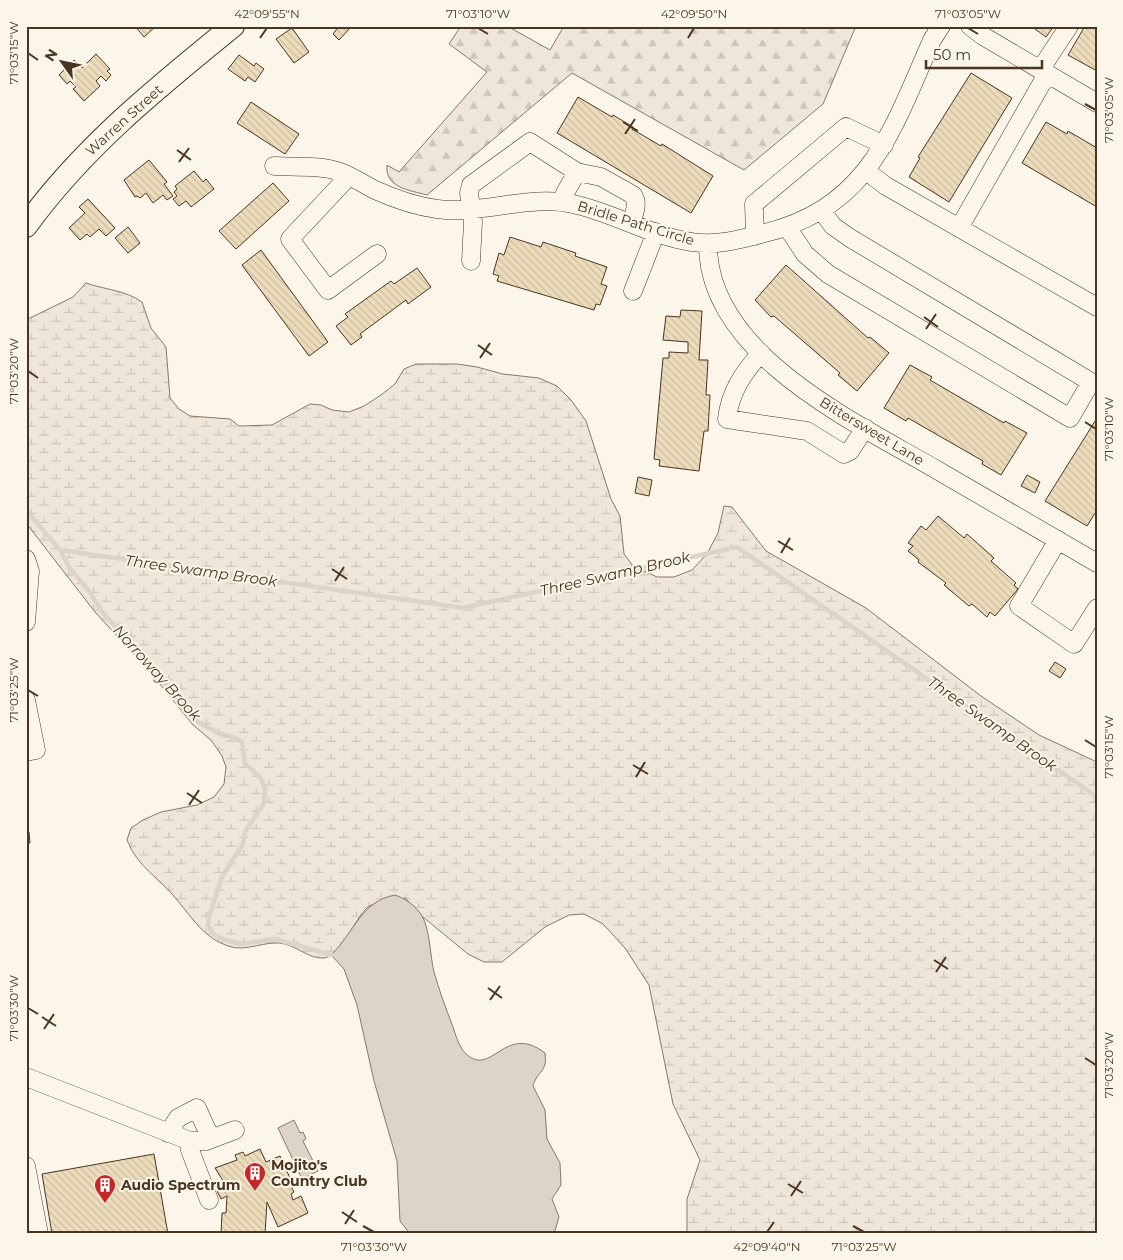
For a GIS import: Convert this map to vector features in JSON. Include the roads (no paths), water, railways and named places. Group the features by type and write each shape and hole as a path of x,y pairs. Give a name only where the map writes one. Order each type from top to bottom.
{"main road":[{"name":"Warren Street","path":"26,226 65,176 104,136 233,26"}],"street":[{"name":"Bridle Path Circle","path":"274,166 331,170 349,176 375,190 411,204 446,210 472,210 563,202 583,206 688,242 708,244 755,236 787,227 821,210 847,191 866,172 884,145 932,40 941,26"},
{"path":"970,26 1097,103"},
{"path":"959,228 1069,26"},
{"path":"755,236 754,204 846,127 884,145"},
{"path":"470,261 472,210 469,193 471,185 530,142 577,172 601,177 632,195 636,202 631,223"},
{"path":"563,202 565,193 577,172"},
{"path":"866,172 886,186 1097,307"},
{"path":"349,176 290,239 328,290 377,254"},
{"path":"787,227 804,254 828,274 1070,418 1091,382 850,238 833,226 821,210"},
{"path":"633,291 656,232"},
{"name":"Bittersweet Lane","path":"708,244 710,272 719,298 740,329 761,352 810,394 1097,563"},
{"path":"761,352 736,385 726,419 807,431 844,454 850,451 865,428"},
{"path":"1058,540 1037,579 1019,606 1074,644 1097,608"},
{"path":"26,559 30,571 26,622"},
{"path":"26,700 36,750 26,752"},
{"path":"26,1078 190,1141 211,1139 235,1130"},
{"path":"168,1133 178,1118 197,1108 211,1139"},
{"path":"190,1141 190,1150 209,1200"},
{"path":"26,1166 39,1234"}],"waterway":[{"name":"Norroway Brook","path":"26,510 60,550 69,567 89,591 105,616 125,635 198,722 220,734 233,737 242,742 245,764 260,777 265,789 264,803 245,832 243,844 222,877 209,916 208,925 213,934 225,940 241,944 275,939 331,955"},
{"name":"Three Swamp Brook","path":"60,550 463,608 737,547 1097,797"}],"place":[{"name":"Mojito's Country Club","path":"255,1192"},
{"name":"Audio Spectrum","path":"105,1204"}]}
